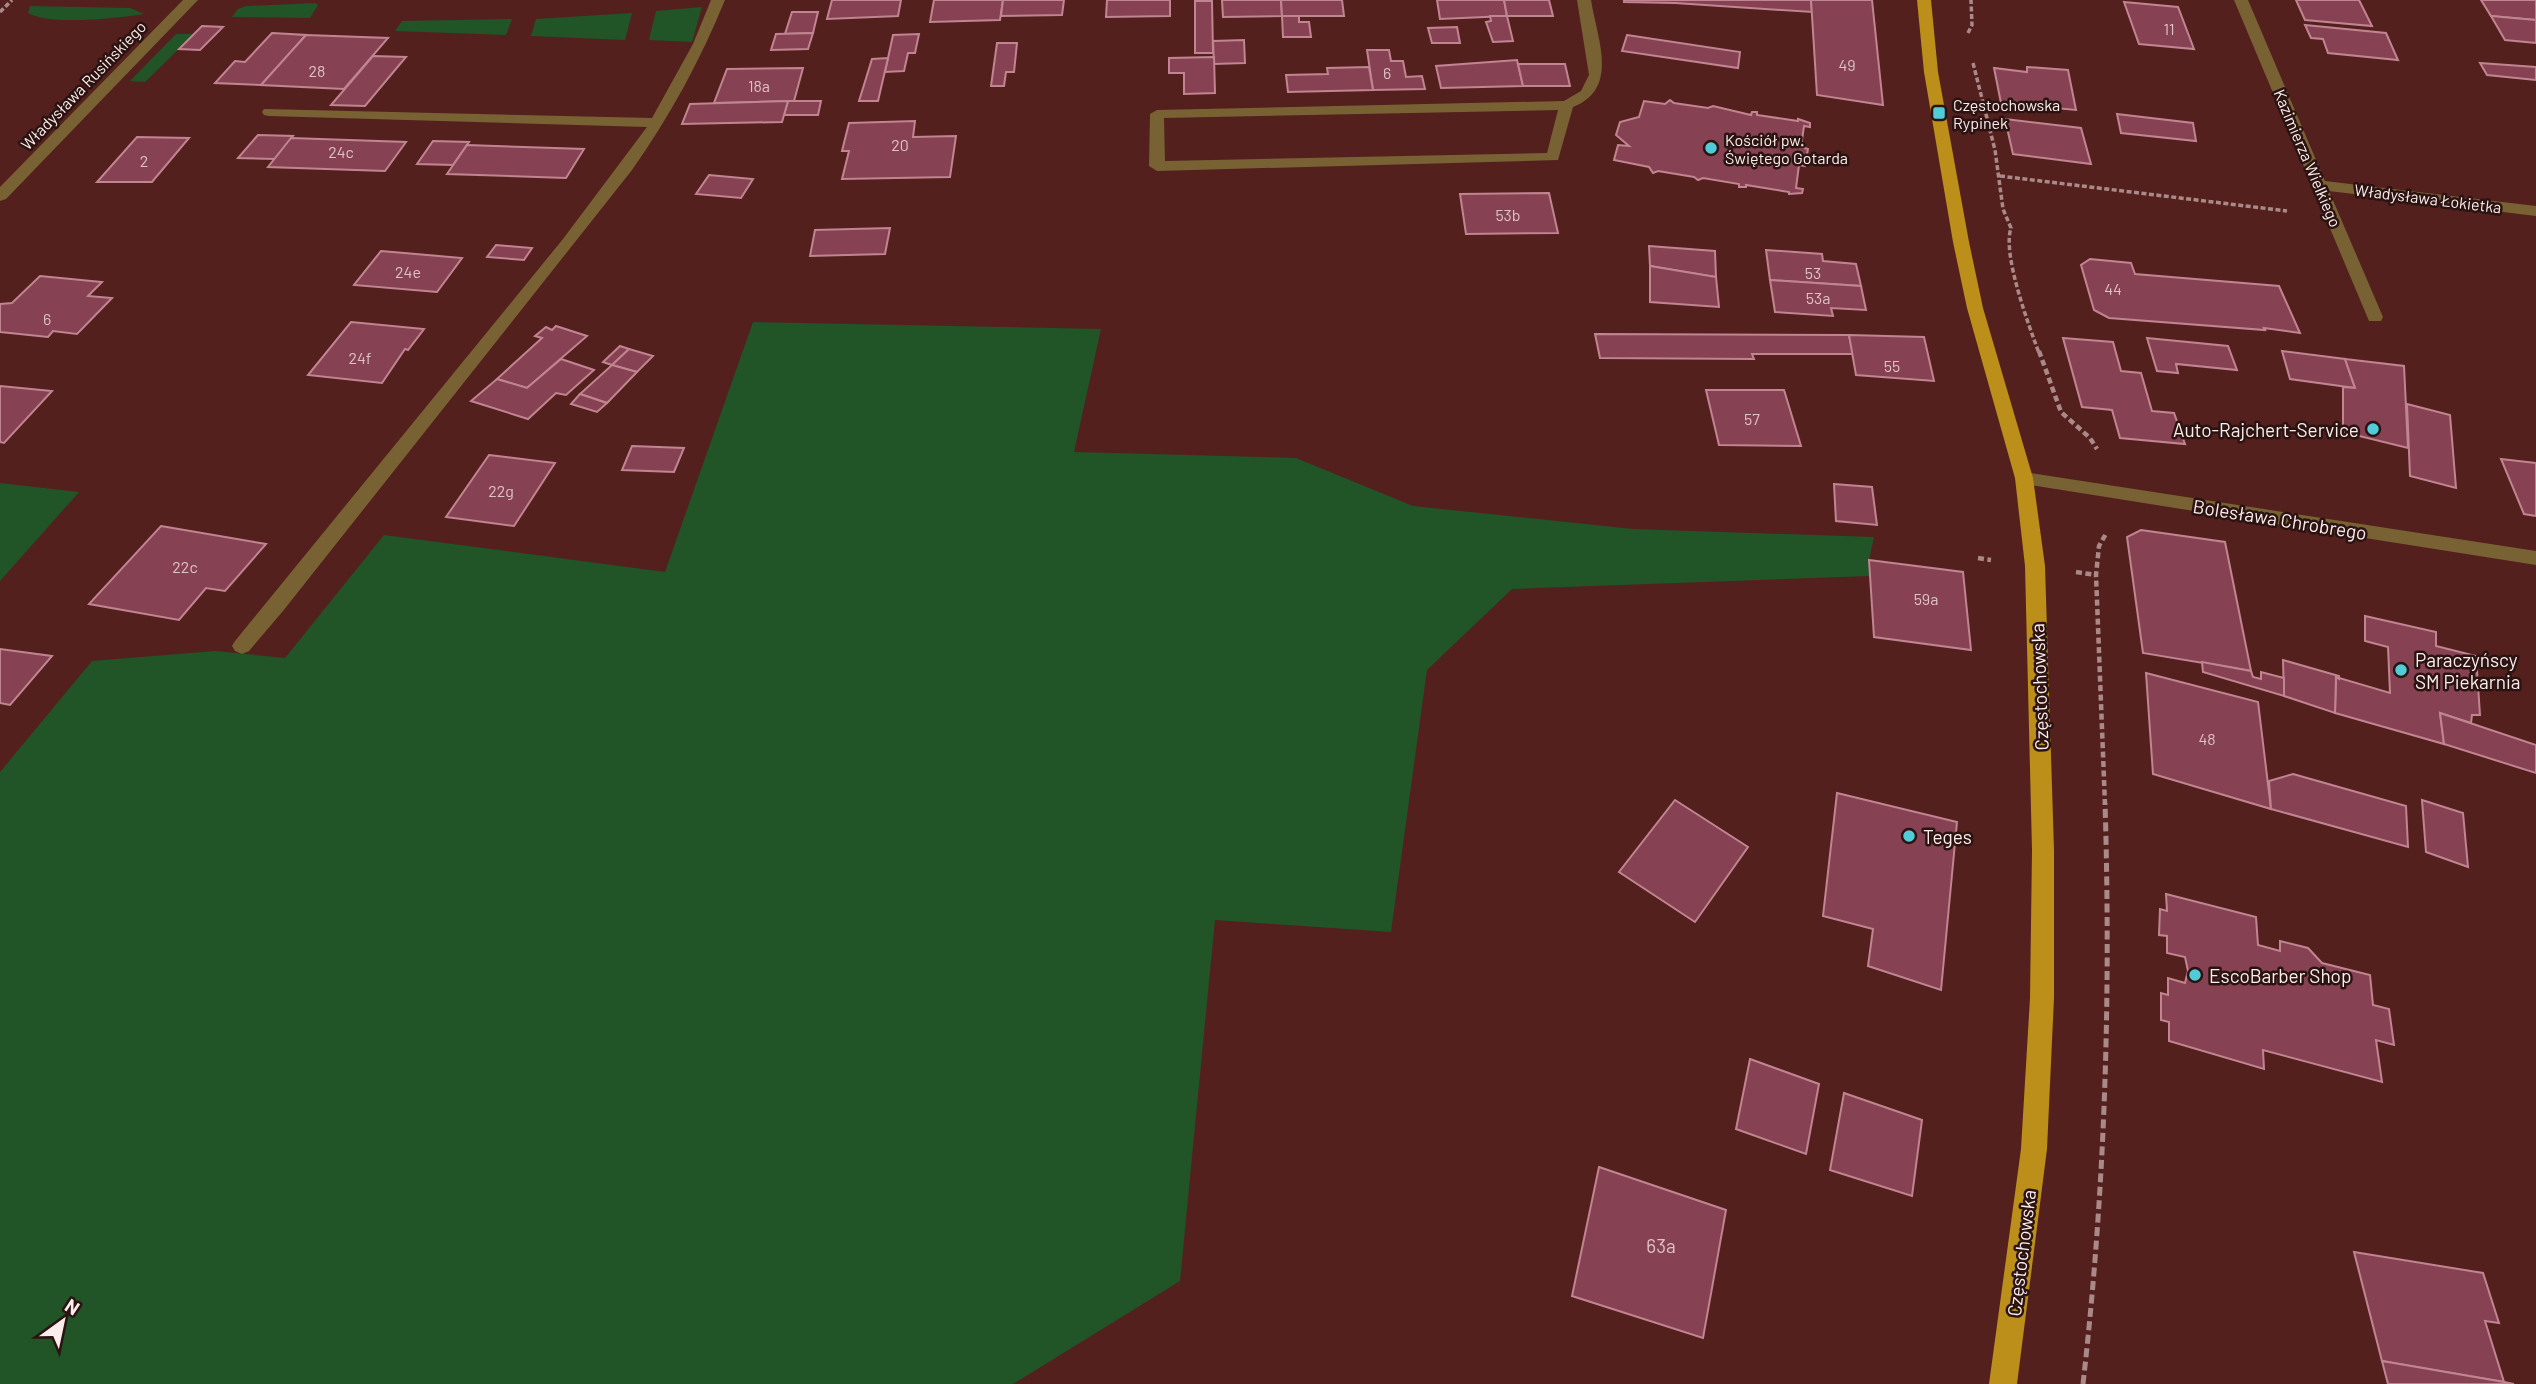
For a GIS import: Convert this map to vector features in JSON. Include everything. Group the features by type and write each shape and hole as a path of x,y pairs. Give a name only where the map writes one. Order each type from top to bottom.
{"main road":[{"name":"Częstochowska","path":"1924,0 1931,72 1975,308 2024,478 2034,554 2043,850 2042,998 2034,1149 2003,1384"}],"street":[{"name":"Władysława Rusińskiego","path":"0,196 191,0"},
{"path":"242,646 344,524 639,152 702,43 718,0"},
{"path":"1566,105 1553,157 1157,166 1157,114 1566,105 1588,94 1596,75 1584,0"},
{"name":"Kazimierza Wielkiego","path":"2241,0 2375,317"},
{"path":"269,112 657,123"},
{"name":"Władysława Łokietka","path":"2320,186 2536,211"},
{"name":"Bolesława Chrobrego","path":"2024,478 2536,558"}],"path":[{"path":"0,12 12,0"},
{"path":"1963,39 1972,25 1971,0"},
{"path":"1972,60 2000,176 2003,209 2011,228 2008,237 2013,266 2027,319 2061,412 2090,438 2103,458"},
{"path":"2000,176 2333,217"},
{"path":"2082,1384 2090,1325 2107,1091 2107,877 2096,575 2102,536 2114,527"}],"green space":[{"path":"318,5 310,18 232,17 238,9 246,6"},
{"path":"30,6 130,8 144,14 84,20 51,19 28,13"},
{"path":"702,7 692,42 649,40 656,11"},
{"path":"632,13 625,40 531,36 536,19"},
{"path":"512,19 506,35 395,31 402,21"},
{"path":"176,34 194,34 145,82 130,81"},
{"path":"753,322 1101,329 1074,452 1296,458 1413,506 1633,529 1874,537 1869,560 1870,576 1512,589 1427,670 1391,932 1215,920 1180,1281 1013,1384 0,1384 0,772 92,661 215,651 285,658 384,535 665,572"},
{"path":"0,483 79,492 0,581"}],"building":[{"path":"832,0 901,0 898,16 827,19"},
{"path":"934,0 1003,0 1000,20 930,22"},
{"path":"1003,0 1064,0 1062,15 1001,16"},
{"path":"1107,0 1170,0 1170,16 1106,17"},
{"path":"1222,0 1281,0 1282,16 1223,17"},
{"path":"1281,0 1342,0 1344,16 1282,16"},
{"path":"1437,0 1504,0 1507,16 1440,19"},
{"path":"1504,0 1549,0 1553,16 1507,16"},
{"path":"1811,0 1812,12 1624,2"},
{"path":"1811,0 1872,0 1883,105 1817,95"},
{"path":"2296,0 2359,0 2372,26 2305,20"},
{"path":"2481,0 2536,0 2536,20 2491,16"},
{"path":"1195,1 1212,1 1213,53 1195,53"},
{"path":"2124,2 2178,7 2194,49 2139,44"},
{"path":"792,12 818,12 813,33 785,34"},
{"path":"1282,16 1299,16 1299,22 1309,22 1311,37 1283,37"},
{"path":"1490,16 1507,16 1513,41 1493,42 1486,22 1491,21"},
{"path":"2491,16 2536,20 2536,43 2505,40"},
{"path":"2305,25 2386,33 2398,60 2328,53 2323,39 2311,38"},
{"path":"202,26 223,27 200,50 179,49"},
{"path":"1457,27 1460,43 1432,43 1428,28"},
{"path":"272,33 306,35 261,85 215,83 235,61 245,62"},
{"path":"813,33 808,49 771,50 776,34"},
{"path":"919,34 915,53 908,53 904,71 885,72 893,35"},
{"path":"306,35 388,38 344,89 261,85"},
{"path":"1627,35 1740,52 1738,68 1622,51"},
{"path":"1244,40 1245,63 1214,64 1213,41"},
{"path":"997,43 1017,43 1014,72 1006,72 1004,86 991,86"},
{"path":"1367,50 1389,50 1391,61 1403,61 1406,77 1422,76 1425,89 1373,90"},
{"path":"373,56 406,57 365,106 331,105"},
{"path":"1214,57 1215,93 1184,94 1184,73 1169,73 1169,58"},
{"path":"888,58 878,101 859,101 872,59"},
{"path":"1517,60 1523,86 1441,88 1436,66"},
{"path":"2480,63 2536,67 2536,80 2487,75"},
{"path":"1518,64 1565,64 1570,86 1523,86"},
{"path":"1369,67 1373,90 1288,92 1286,75 1328,74 1327,68"},
{"path":"2027,67 2068,70 2076,110 2001,103 1994,68 2027,72"},
{"path":"803,68 794,101 714,103 727,69"},
{"name":"Kościół pw. Świętego Gotarda","path":"1670,100 1674,103 1708,108 1713,106 1751,115 1752,112 1757,112 1757,115 1798,119 1810,123 1810,127 1804,126 1801,147 1808,149 1805,166 1799,165 1796,188 1803,189 1802,193 1789,194 1658,171 1653,173 1649,167 1614,160 1618,145 1629,146 1616,135 1620,122 1639,117 1644,101 1665,104"},
{"path":"788,101 821,101 818,115 784,115"},
{"path":"788,101 782,122 682,124 690,104"},
{"path":"2117,114 2193,123 2196,141 2121,133"},
{"path":"2005,119 2081,128 2091,164 2013,154"},
{"path":"915,121 913,137 956,136 950,177 842,179 849,151 842,151 849,123"},
{"path":"258,135 293,136 275,159 238,158"},
{"path":"137,137 189,138 152,182 97,182"},
{"path":"291,138 406,142 385,171 268,167"},
{"path":"433,141 469,142 453,165 417,164"},
{"path":"467,145 584,149 566,178 447,174"},
{"path":"709,175 753,179 741,198 696,194"},
{"path":"1549,193 1558,233 1466,234 1460,194"},
{"path":"890,228 885,254 810,256 815,230"},
{"path":"496,245 532,248 524,260 487,257"},
{"path":"1649,246 1715,251 1716,277 1650,266"},
{"path":"1766,250 1822,254 1823,261 1856,264 1861,286 1770,280"},
{"path":"381,251 462,258 437,292 354,285"},
{"path":"2090,259 2131,263 2135,274 2279,286 2300,333 2264,328 2265,330 2109,318 2094,310 2081,265"},
{"path":"1650,266 1716,277 1719,307 1650,302"},
{"path":"40,276 102,282 88,296 112,298 77,334 53,331 48,337 0,332 0,304 12,303"},
{"path":"1770,280 1861,286 1866,310 1831,308 1833,316 1775,312"},
{"path":"351,322 424,329 408,350 405,349 382,383 308,375"},
{"path":"556,326 587,336 527,388 497,379 542,338 535,336 546,327 552,330"},
{"path":"1595,334 1849,335 1853,354 1752,354 1754,359 1600,358"},
{"path":"1849,335 1924,337 1934,381 1856,375"},
{"path":"2063,338 2113,342 2121,371 2141,373 2152,411 2174,413 2185,444 2120,438 2112,410 2082,407"},
{"path":"2147,338 2228,346 2237,370 2176,364 2178,373 2157,371"},
{"path":"620,346 629,349 612,365 603,362"},
{"path":"629,349 653,356 637,372 612,365"},
{"path":"2282,351 2345,359 2355,388 2290,379"},
{"path":"561,359 594,370 566,395 556,393 528,419 471,401 497,379 527,388"},
{"path":"2345,359 2404,366 2408,448 2343,432 2343,387 2355,388"},
{"path":"612,365 637,372 607,403 580,394"},
{"path":"0,386 52,391 4,443 0,442"},
{"path":"1706,390 1784,390 1801,446 1719,445"},
{"path":"580,394 607,403 597,412 571,404"},
{"path":"2407,404 2450,415 2456,488 2410,476"},
{"path":"632,446 684,448 674,472 622,470"},
{"path":"489,455 555,463 514,526 446,517"},
{"path":"2501,459 2536,463 2536,516 2524,514"},
{"path":"1834,484 1872,487 1877,525 1836,521"},
{"path":"161,526 266,544 225,591 206,588 179,620 89,604"},
{"path":"2141,530 2225,542 2251,671 2143,653 2127,537"},
{"path":"1869,560 1963,572 1971,650 1874,637"},
{"path":"2365,616 2436,632 2436,646 2476,656 2480,715 2472,715 2471,723 2440,713 2444,744 2335,713 2336,677 2390,693 2388,647 2365,641"},
{"path":"0,649 52,656 10,705 0,703"},
{"path":"2283,660 2339,676 2339,679 2336,677 2335,713 2284,696"},
{"path":"2202,662 2251,671 2253,677 2261,679 2261,672 2284,678 2284,696 2203,672"},
{"path":"2146,673 2258,702 2271,809 2153,774"},
{"path":"2440,713 2536,745 2536,773 2444,744"},
{"path":"2293,774 2406,806 2408,847 2271,809 2269,781"},
{"path":"1837,793 1957,822 1941,990 1868,966 1873,929 1823,916"},
{"path":"1675,800 1748,847 1695,922 1619,872"},
{"path":"2422,800 2463,813 2468,867 2426,852"},
{"path":"2166,894 2256,917 2258,945 2280,951 2280,941 2308,948 2322,963 2370,975 2373,1005 2389,1009 2394,1045 2376,1040 2382,1082 2263,1050 2264,1069 2169,1041 2169,1022 2161,1020 2161,993 2168,995 2168,978 2185,983 2188,971 2185,957 2167,953 2167,936 2159,935 2160,909 2167,911"},
{"path":"1750,1059 1819,1084 1806,1154 1736,1129"},
{"path":"1844,1093 1922,1120 1912,1196 1830,1170"},
{"path":"1599,1167 1726,1210 1703,1338 1572,1296"},
{"path":"2354,1252 2483,1273 2499,1323 2485,1321 2504,1382 2382,1361"},
{"path":"2382,1361 2504,1382 2514,1384 2388,1384"}],"place":[{"name":"Częstochowska Rypinek","path":"1939,113"},
{"name":"Kościół pw. Świętego Gotarda","path":"1711,148"},
{"name":"Auto-Rajchert-Service","path":"2373,429"},
{"name":"Paraczyńscy SM Piekarnia","path":"2401,670"},
{"name":"Teges","path":"1909,836"},
{"name":"EscoBarber Shop","path":"2195,975"}]}
